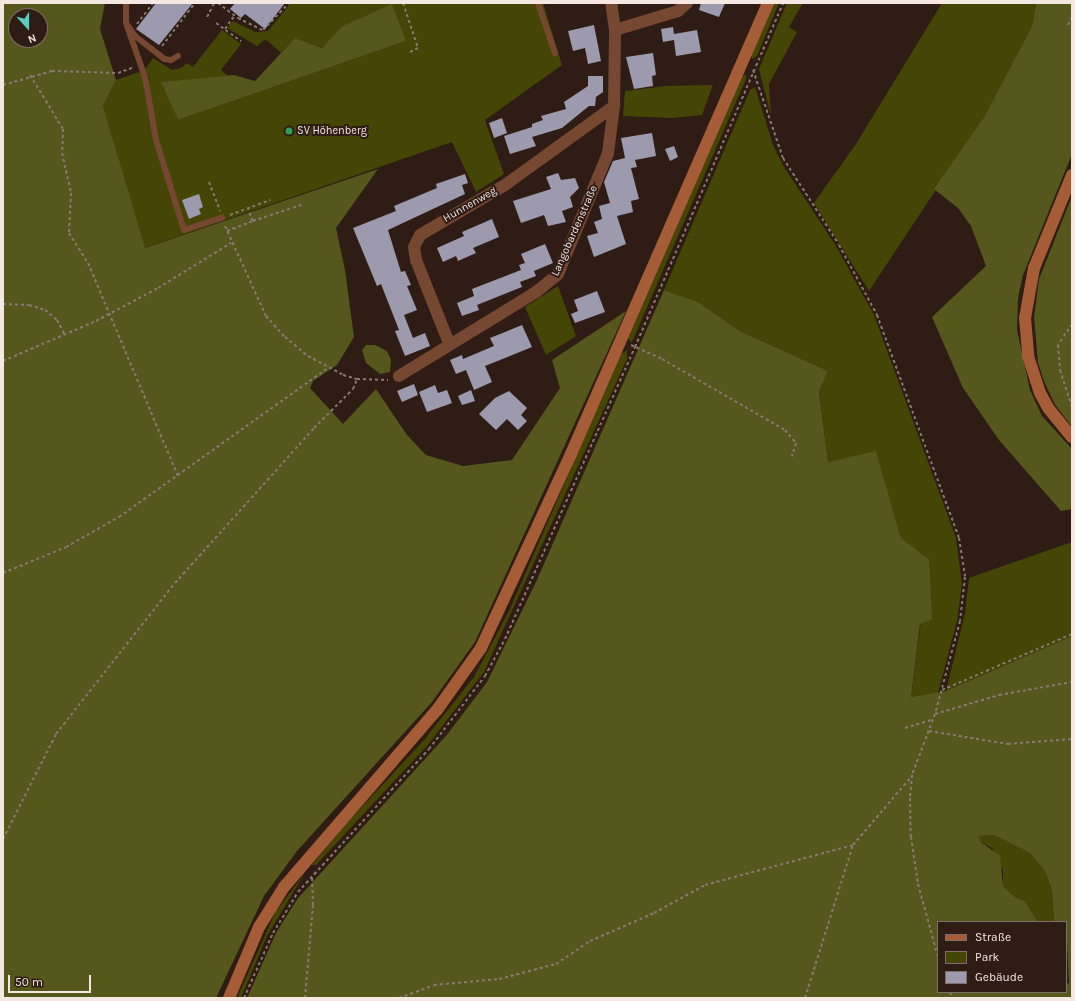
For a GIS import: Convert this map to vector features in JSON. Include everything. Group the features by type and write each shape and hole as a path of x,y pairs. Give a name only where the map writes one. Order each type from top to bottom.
{"main road":[{"path":"229,998 259,927 284,887 437,710 481,648 580,433 768,3"},
{"path":"1072,175 1034,268 1025,318 1028,356 1040,393 1049,409 1072,437"}],"street":[{"name":"Langobardenstraße","path":"399,376 449,343 555,278 608,153 614,106 615,30 611,3"},
{"path":"615,30 678,11 687,3"},
{"name":"Hunnenweg","path":"449,343 416,260 414,247 418,239 505,185 614,106"}],"lane":[{"path":"126,3 127,26 140,64 156,140 184,230 222,218"},
{"path":"538,3 555,53"},
{"path":"127,26 139,40 164,59 171,60 178,56"}],"path":[{"path":"133,30 153,3"},
{"path":"157,47 163,45 195,3"},
{"path":"207,17 214,3"},
{"path":"218,3 234,16 263,30 289,3"},
{"path":"403,3 418,48 410,52"},
{"path":"783,3 753,71 783,158 839,245 877,315 957,528 965,571 963,598 942,690 929,731 912,775 853,845 805,998"},
{"path":"224,29 234,16"},
{"path":"1068,25 1072,16"},
{"path":"216,23 241,41"},
{"path":"3,85 30,75 77,70 118,73 140,64"},
{"path":"30,75 62,129 62,153 71,193 69,233 88,263 178,476"},
{"path":"209,182 222,218"},
{"path":"233,214 270,200"},
{"path":"301,205 227,231 266,316 285,337 328,368 357,380 384,382 399,376"},
{"path":"248,209 253,221"},
{"path":"3,362 65,336 110,314 231,242"},
{"path":"3,304 29,305 45,310 57,320 65,336"},
{"path":"1072,324 1064,331 1058,345 1060,370 1072,408"},
{"path":"635,347 785,430 796,443 792,456"},
{"path":"3,573 66,547 119,517 328,368"},
{"path":"3,839 56,734 175,583 314,428 353,389 357,380"},
{"path":"942,690 1072,634"},
{"path":"935,714 999,694 1072,682"},
{"path":"905,728 932,720"},
{"path":"929,731 1008,744 1072,739"},
{"path":"912,775 911,837 926,919 937,954"},
{"path":"400,998 434,985 499,979 556,964 590,941 654,913 705,885 853,845"},
{"path":"305,998 313,905 312,874"}],"green space":[{"name":"SV Höhenberg","path":"291,3 543,3 562,65 485,120 504,174 476,192 452,142 144,248 103,106 116,80 139,72 150,81 145,69 153,58 172,70 181,68 187,63 193,67 222,30 241,44 221,70 228,76 162,82 178,120 406,41 341,27 322,48 295,38 281,53 268,41 264,40 257,46 227,28 233,21 255,32 268,31"},
{"path":"773,3 779,3 757,56 753,59 751,56"},
{"path":"787,3 803,3 789,27 797,32 769,84 771,116 759,69"},
{"path":"942,3 1036,3 1032,26 984,117 869,291 814,203 856,144"},
{"path":"746,74 746,79 632,342 628,339 742,77"},
{"path":"713,85 702,115 672,118 623,116 625,91 666,86"},
{"path":"755,87 773,145 784,167 836,246 874,315 956,538 962,584 957,621 938,693 911,697 929,559 901,538 876,452 828,462 819,392 828,371 740,331 698,302 664,290 750,90"},
{"path":"558,286 576,336 546,355 525,307"},
{"path":"627,350 627,359 484,672 427,746 316,865 312,865 347,823 424,740 474,677 509,611 621,354"},
{"path":"1072,542 1072,636 946,691 965,613 969,578"},
{"path":"994,835 1030,853 1045,871 1052,891 1054,921 1037,921 1025,901 1015,897 1003,886 1003,871 992,848 981,842 979,836"},
{"path":"305,873 267,936 241,998 237,998 276,911"}],"shaded area":[{"path":"3,3 105,3 100,29 116,80 103,106 145,248 378,169 336,228 345,270 354,337 337,365 313,381 310,388 343,424 376,389 407,435 426,455 463,466 512,460 560,388 552,360 626,311 475,642 432,702 297,851 264,896 216,998 3,998"},
{"path":"1036,3 1072,3 1072,154 1023,275 1018,298 1017,330 1030,390 1042,416 1072,449 1072,509 1061,511 999,440 963,388 932,317 986,266 971,226 958,208 934,189 984,117 1032,26"},
{"path":"392,4 406,41 178,120 161,82 234,75 255,81 295,38 322,48 341,27"},
{"path":"1072,196 1072,427 1054,403 1044,381 1038,363 1034,317 1039,279"},
{"path":"664,290 698,302 740,331 828,371 819,392 828,462 876,451 901,538 929,559 932,619 920,624 911,697 946,691 1072,636 1072,998 247,998 276,933 298,898 446,736 487,682 536,582","holes":["994,835 1030,853 1045,871 1052,891 1054,921 1067,921 1069,984 1067,983 1067,993 937,993 937,921 1037,921 1025,901 1015,897 1003,886 1000,856 981,842 979,836"]},
{"path":"366,345 375,345 387,351 391,360 390,372 380,374 366,363 362,350"}],"building":[{"path":"156,3 193,3 159,45 136,29"},
{"path":"235,3 285,3 265,29 245,14 241,18 230,9"},
{"path":"701,3 725,3 719,17 699,10"},
{"path":"594,25 601,61 588,64 585,48 573,51 568,31"},
{"path":"673,27 674,34 697,30 701,52 676,56 674,40 663,42 661,29"},
{"path":"653,53 656,75 652,76 653,86 634,89 626,57"},
{"path":"588,76 603,76 603,92 596,97 595,106 589,106 562,128 532,137 536,146 510,154 504,136 532,127 532,124 543,120 541,116 566,109 564,102 588,86"},
{"path":"502,118 507,133 494,138 489,123"},
{"path":"652,133 656,156 635,160 637,167 631,168 639,199 631,201 633,212 617,216 626,244 594,257 587,236 598,233 594,222 602,219 599,206 610,203 604,182 613,161 625,158 621,138"},
{"path":"674,146 678,157 670,161 665,149"},
{"path":"558,173 561,180 575,178 579,188 570,197 573,207 562,211 566,222 548,226 544,215 521,223 513,201 551,189 546,177"},
{"path":"465,174 468,183 462,185 465,194 388,230 401,272 405,271 411,285 407,286 417,310 404,315 413,338 425,333 430,346 405,356 395,331 399,330 381,284 377,286 353,228 396,211 394,206 437,188 436,184"},
{"path":"199,194 203,207 199,209 201,214 189,219 182,200"},
{"path":"492,219 499,237 473,248 476,253 458,261 456,256 443,262 437,248 464,236 462,232"},
{"path":"545,244 553,263 534,271 536,276 520,282 522,287 477,305 479,310 462,316 457,303 474,296 472,289 521,270 519,265 525,263 521,254"},
{"path":"597,291 605,312 575,323 571,314 578,311 574,300"},
{"path":"522,325 532,347 485,366 492,382 474,390 466,370 456,374 450,360 462,355 463,359 494,346 490,338"},
{"path":"414,384 418,395 402,402 397,391"},
{"path":"435,385 438,393 447,390 452,403 427,412 419,392"},
{"path":"471,390 475,401 462,405 458,396"},
{"path":"509,391 527,408 521,415 527,421 518,430 507,419 496,430 479,414 495,398"}],"place":[{"name":"SV Höhenberg","path":"289,131"}]}
